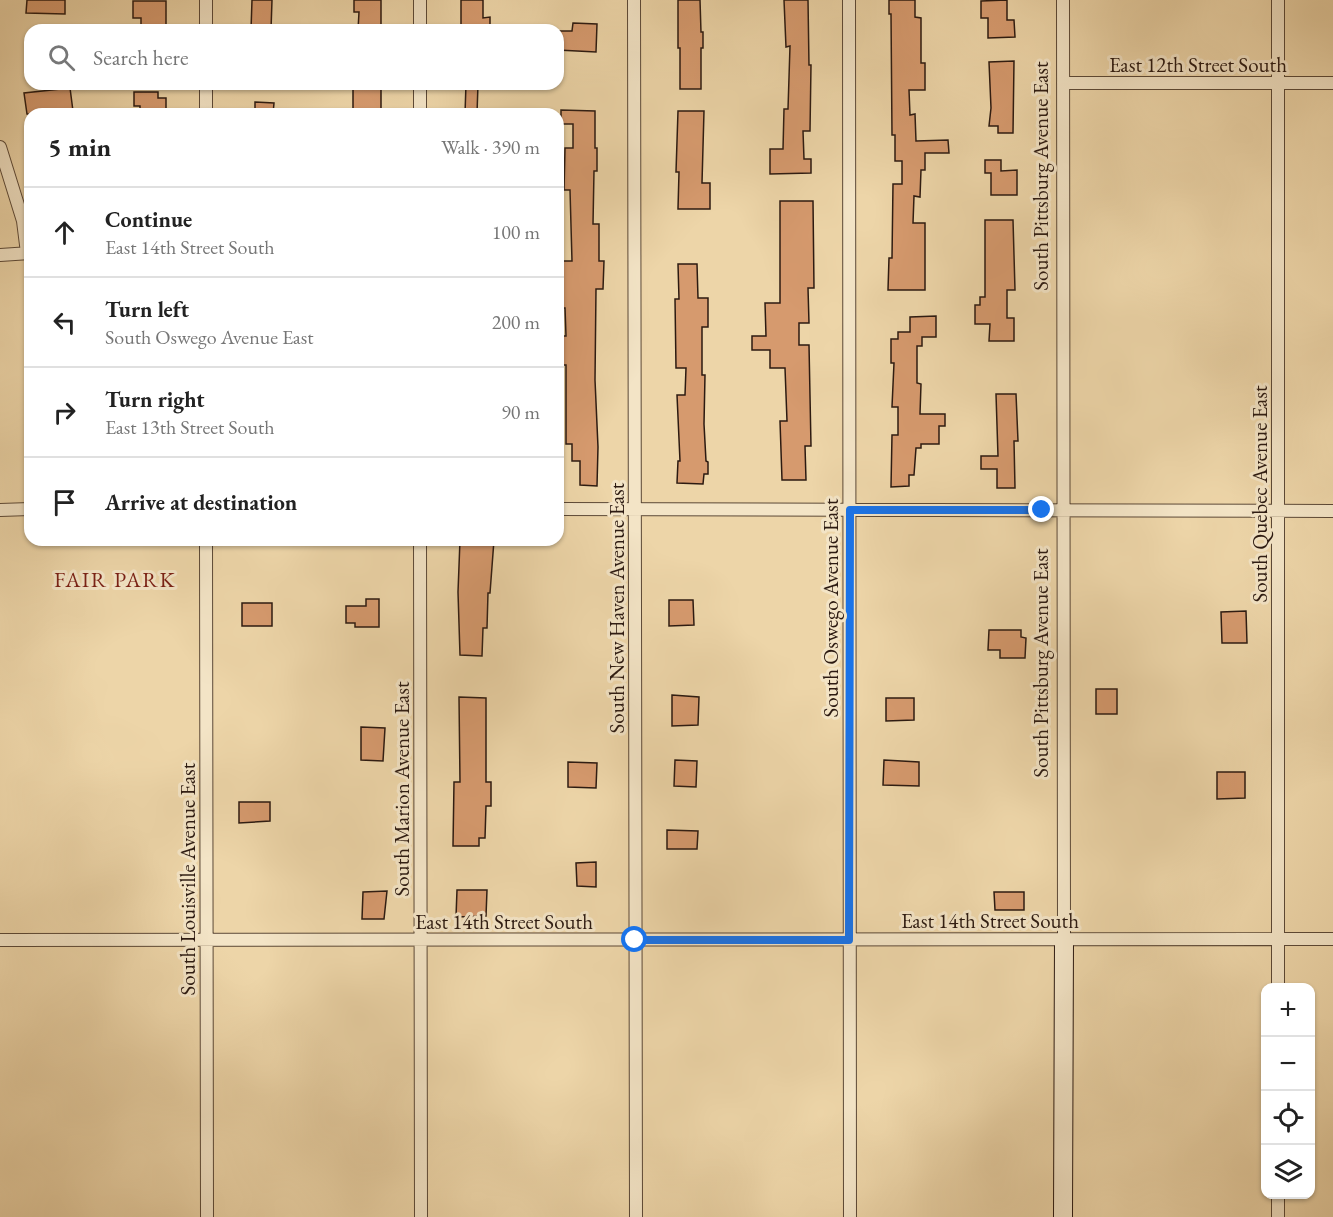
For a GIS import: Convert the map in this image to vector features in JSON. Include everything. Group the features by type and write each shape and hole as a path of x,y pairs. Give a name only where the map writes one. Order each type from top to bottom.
{"street":[{"path":"206,0 206,24"},
{"path":"420,0 420,24"},
{"name":"South New Haven Avenue East","path":"634,0 636,1217"},
{"name":"South Oswego Avenue East","path":"849,0 850,1217"},
{"name":"South Pittsburg Avenue East","path":"1063,0 1063,1217"},
{"name":"South Quebec Avenue East","path":"1278,0 1278,983"},
{"name":"East 12th Street South","path":"1063,83 1333,83"},
{"path":"206,90 206,108"},
{"path":"420,90 420,108"},
{"path":"0,147 24,226"},
{"path":"0,255 24,253"},
{"path":"0,510 24,509"},
{"path":"564,509 1333,511"},
{"name":"South Louisville Avenue East","path":"206,546 207,1217"},
{"name":"South Marion Avenue East","path":"420,546 421,1217"},
{"name":"East 14th Street South","path":"0,940 1333,939"},
{"path":"1278,1199 1278,1217"}],"building":[{"path":"27,0 65,0 65,14 26,13"},
{"path":"252,0 272,0 271,24 251,24"},
{"path":"354,0 381,0 381,24 358,24 359,12 354,12"},
{"path":"461,0 483,0 483,18 490,17 490,24 461,24"},
{"path":"678,0 700,0 701,32 703,32 701,89 680,89"},
{"path":"784,0 808,0 809,65 811,65 810,131 803,131 804,159 811,159 811,173 770,174 770,149 783,149 784,109 788,109 790,46 786,47"},
{"path":"889,0 915,0 915,17 921,18 921,63 925,63 925,90 909,90 910,115 915,114 916,141 948,140 949,153 925,153 925,170 921,170 920,197 914,196 913,223 925,223 925,290 888,290 889,258 892,258 893,184 902,184 902,161 895,161 895,135 892,135"},
{"path":"1007,0 1007,20 1014,20 1015,37 988,38 988,18 981,18 981,1"},
{"path":"133,1 166,1 166,24 141,24 141,18 133,18"},
{"path":"573,23 597,24 596,52 564,50 564,31 572,31"},
{"path":"1014,61 1013,133 998,133 998,126 989,126 991,108 989,62"},
{"path":"70,90 73,108 26,108 24,93"},
{"path":"353,90 381,90 381,108 353,108"},
{"path":"466,90 478,90 477,108 465,108"},
{"path":"134,92 158,92 158,98 166,98 166,108 134,106"},
{"path":"255,102 274,103 274,108 255,108"},
{"path":"564,110 595,111 597,171 594,171 593,224 599,224 599,261 604,261 603,289 596,289 597,486 580,485 580,461 572,461 572,444 566,444 564,261 572,261 570,190 564,190 565,148 573,148 573,124 564,124"},
{"path":"678,111 704,111 702,183 710,183 710,209 678,209 679,172 676,172"},
{"path":"985,160 1001,160 1001,171 1017,170 1017,195 991,195 991,173 985,173"},
{"path":"780,201 813,201 814,288 808,288 809,323 799,323 799,345 809,345 811,446 805,446 806,480 782,480 780,421 787,421 785,368 770,368 770,350 752,350 752,336 766,336 765,303 780,303"},
{"path":"985,220 1013,220 1015,290 1007,290 1007,318 1014,318 1014,341 989,341 990,324 975,324 975,305 980,305 980,297 985,297"},
{"path":"678,264 697,264 698,298 708,298 708,327 702,327 702,375 705,375 704,424 706,461 708,462 708,474 704,474 703,484 677,483 678,461 680,461 677,395 685,395 686,368 676,368 675,299 679,299"},
{"path":"936,316 936,337 922,337 922,346 917,346 917,383 921,384 920,414 945,414 945,426 939,426 939,444 921,444 921,448 916,448 914,475 909,475 909,486 891,487 892,435 898,435 898,407 892,407 894,363 891,363 891,339 898,339 898,332 910,332 910,317"},
{"path":"996,394 1016,394 1018,441 1014,441 1015,488 997,488 997,469 981,469 981,456 998,456"},
{"path":"460,546 494,546 487,628 483,628 482,656 460,655 458,592"},
{"path":"366,599 379,599 379,627 355,627 355,623 346,623 346,606 366,606"},
{"path":"669,600 693,600 694,625 669,626"},
{"path":"242,603 272,603 272,626 242,626"},
{"path":"1246,611 1247,643 1222,643 1221,612"},
{"path":"989,630 1021,630 1021,637 1026,638 1025,658 1000,658 1000,650 988,650"},
{"path":"1096,689 1117,689 1117,714 1096,714"},
{"path":"672,695 699,697 698,725 672,726"},
{"path":"459,697 486,698 486,782 491,782 491,806 486,806 485,838 479,838 479,846 453,846 454,782 460,782"},
{"path":"886,698 914,698 914,720 886,721"},
{"path":"361,727 385,728 383,761 361,760"},
{"path":"675,760 697,761 696,787 674,786"},
{"path":"884,760 919,762 919,786 883,785"},
{"path":"568,762 597,763 596,788 568,787"},
{"path":"1217,772 1245,772 1245,798 1217,799"},
{"path":"239,802 270,802 270,821 239,823"},
{"path":"667,830 698,831 697,849 667,849"},
{"path":"596,862 596,887 577,886 576,863"},
{"path":"457,890 487,890 486,916 456,917"},
{"path":"387,891 384,919 362,919 363,892"},
{"path":"994,892 1024,892 1024,910 995,910"}],"district":[{"name":"FAIR PARK","path":"115,579"}],"route":[{"path":"635,940 849,940 850,510 1042,510"}]}
